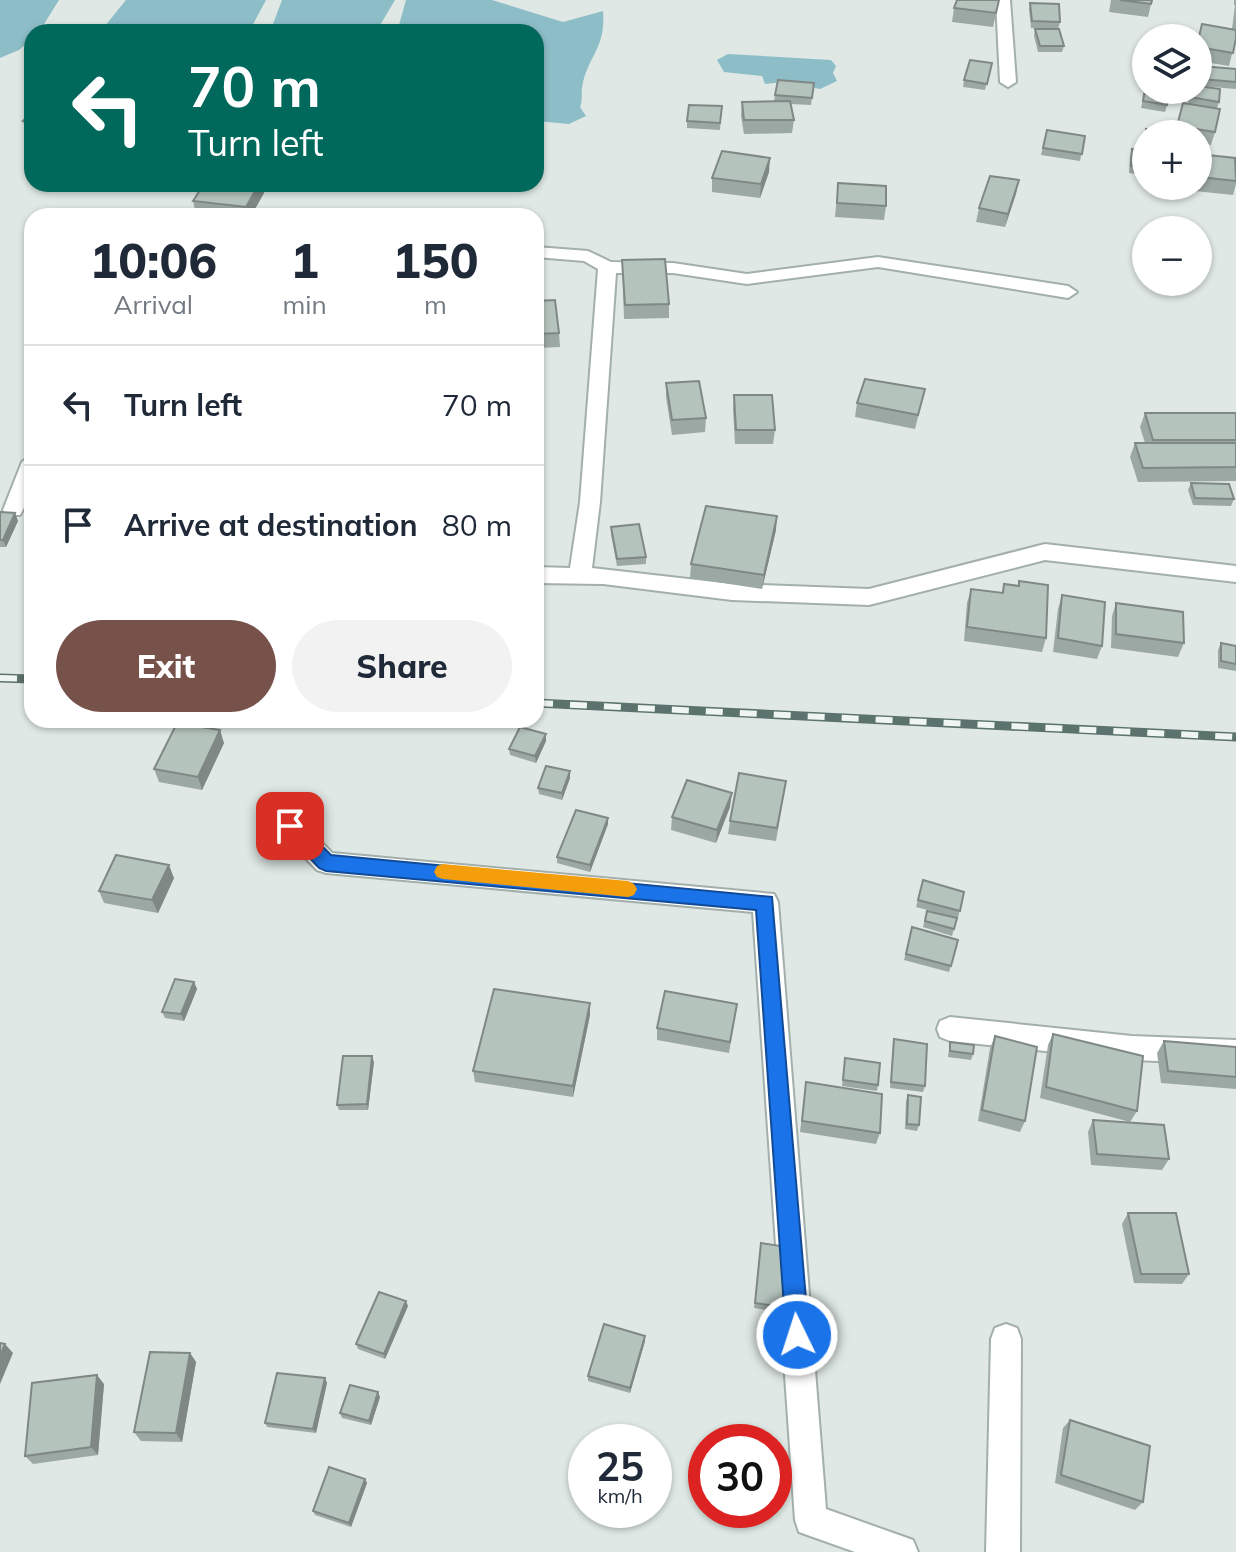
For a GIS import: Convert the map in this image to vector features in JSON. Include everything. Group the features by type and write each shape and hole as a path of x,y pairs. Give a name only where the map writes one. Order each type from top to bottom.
{"street":[{"path":"1003,0 1008,82"},
{"path":"544,253 588,256 607,267 673,268 747,279 878,262 1068,292"},
{"path":"580,576 590,502 607,267"},
{"path":"15,511 24,485"},
{"path":"544,575 732,592 869,597 1045,552 1236,574"},
{"path":"290,826 326,863 765,902 811,1520 901,1552"},
{"path":"950,1029 1132,1048 1236,1052"},
{"path":"1003,1552 1006,1339"}],"water":[{"path":"0,0 59,0 44,24 24,24 24,46 0,58"},
{"path":"126,0 266,0 253,24 106,24"},
{"path":"282,0 395,0 381,24 273,24"},
{"path":"406,0 492,0 563,22 603,11 602,35 582,88 580,107 586,116 569,124 544,122 544,24 399,24"},
{"path":"728,54 831,60 836,66 833,73 837,81 820,89 783,82 765,84 762,76 724,72 717,60"}],"building":[{"path":"957,0 999,0 996,13 954,8"},
{"path":"1120,0 1152,0 1151,4"},
{"path":"1030,3 1059,4 1060,22 1032,21"},
{"path":"1212,26 1236,30 1233,53 1212,49"},
{"path":"1035,29 1059,29 1064,46 1040,46"},
{"path":"970,60 992,63 987,84 964,80"},
{"path":"1212,67 1236,69 1236,82 1212,80"},
{"path":"778,80 814,83 812,98 775,95"},
{"path":"1212,88 1220,89 1219,102 1212,101"},
{"path":"790,101 794,120 744,120 742,102"},
{"path":"1183,104 1220,109 1215,132 1212,132 1212,120 1179,120"},
{"path":"689,105 722,106 720,123 687,121"},
{"path":"1047,130 1085,136 1082,154 1043,148"},
{"path":"722,151 770,158 761,184 712,178"},
{"path":"1212,156 1235,158 1236,181 1212,178"},
{"path":"990,176 1019,180 1008,214 979,208"},
{"path":"838,183 886,186 886,206 837,203"},
{"path":"199,192 254,192 246,207 193,201"},
{"path":"665,259 669,304 625,305 622,260"},
{"path":"555,300 559,333 544,334 544,301"},
{"path":"865,379 925,389 918,415 857,403"},
{"path":"699,381 706,418 672,420 666,383"},
{"path":"734,395 772,395 775,430 736,430"},
{"path":"1145,413 1236,413 1236,440 1153,440"},
{"path":"1135,443 1236,443 1236,467 1143,468"},
{"path":"1191,483 1229,484 1234,499 1195,498"},
{"path":"706,506 777,516 764,575 691,564"},
{"path":"0,512 15,513 3,540 0,540"},
{"path":"639,524 646,557 617,559 611,527"},
{"path":"1019,581 1048,585 1046,638 967,627 971,589 1003,593 1004,584 1019,586"},
{"path":"1062,595 1105,602 1102,646 1058,638"},
{"path":"1116,603 1183,612 1184,643 1116,634"},
{"path":"1221,643 1236,646 1236,664 1221,661"},
{"path":"174,728 220,730 198,777 154,769"},
{"path":"520,728 546,734 535,756 509,749"},
{"path":"546,766 570,771 562,793 538,788"},
{"path":"739,773 786,781 777,828 730,821"},
{"path":"687,780 732,793 717,830 672,817"},
{"path":"576,810 608,818 590,865 557,857"},
{"path":"116,855 169,865 152,900 99,891"},
{"path":"923,880 964,892 960,911 918,900"},
{"path":"927,911 957,918 954,929 925,921"},
{"path":"912,927 958,940 951,966 906,954"},
{"path":"175,979 194,982 181,1014 162,1012"},
{"path":"494,989 590,1003 573,1086 473,1071"},
{"path":"665,991 737,1004 730,1042 657,1028"},
{"path":"1053,1034 1143,1056 1137,1111 1046,1087"},
{"path":"995,1036 1037,1047 1025,1121 982,1110"},
{"path":"894,1039 927,1044 925,1086 891,1082"},
{"path":"1164,1041 1236,1047 1236,1077 1168,1071"},
{"path":"950,1042 974,1045 973,1054 950,1051"},
{"path":"343,1056 372,1056 367,1104 337,1105"},
{"path":"845,1058 880,1063 878,1085 843,1080"},
{"path":"806,1082 882,1094 880,1133 802,1121"},
{"path":"908,1095 921,1097 919,1125 907,1124"},
{"path":"1093,1120 1164,1125 1169,1159 1097,1154"},
{"path":"1128,1213 1176,1213 1189,1274 1141,1274"},
{"path":"761,1243 788,1247 782,1307 755,1303"},
{"path":"379,1292 406,1301 384,1354 356,1344"},
{"path":"604,1324 645,1336 630,1388 588,1376"},
{"path":"150,1352 190,1353 176,1433 134,1432"},
{"path":"277,1373 325,1378 313,1429 265,1423"},
{"path":"97,1375 91,1447 25,1456 32,1383"},
{"path":"350,1385 378,1392 369,1421 340,1413"},
{"path":"1070,1420 1150,1446 1143,1502 1061,1475"},
{"path":"329,1467 365,1479 349,1523 313,1511"}],"railway":[{"path":"0,678 24,679"},
{"path":"544,703 1236,737"}],"slow traffic":[{"path":"443,872 628,889"}],"route":[{"path":"290,826 326,863 765,902 797,1335"}]}
